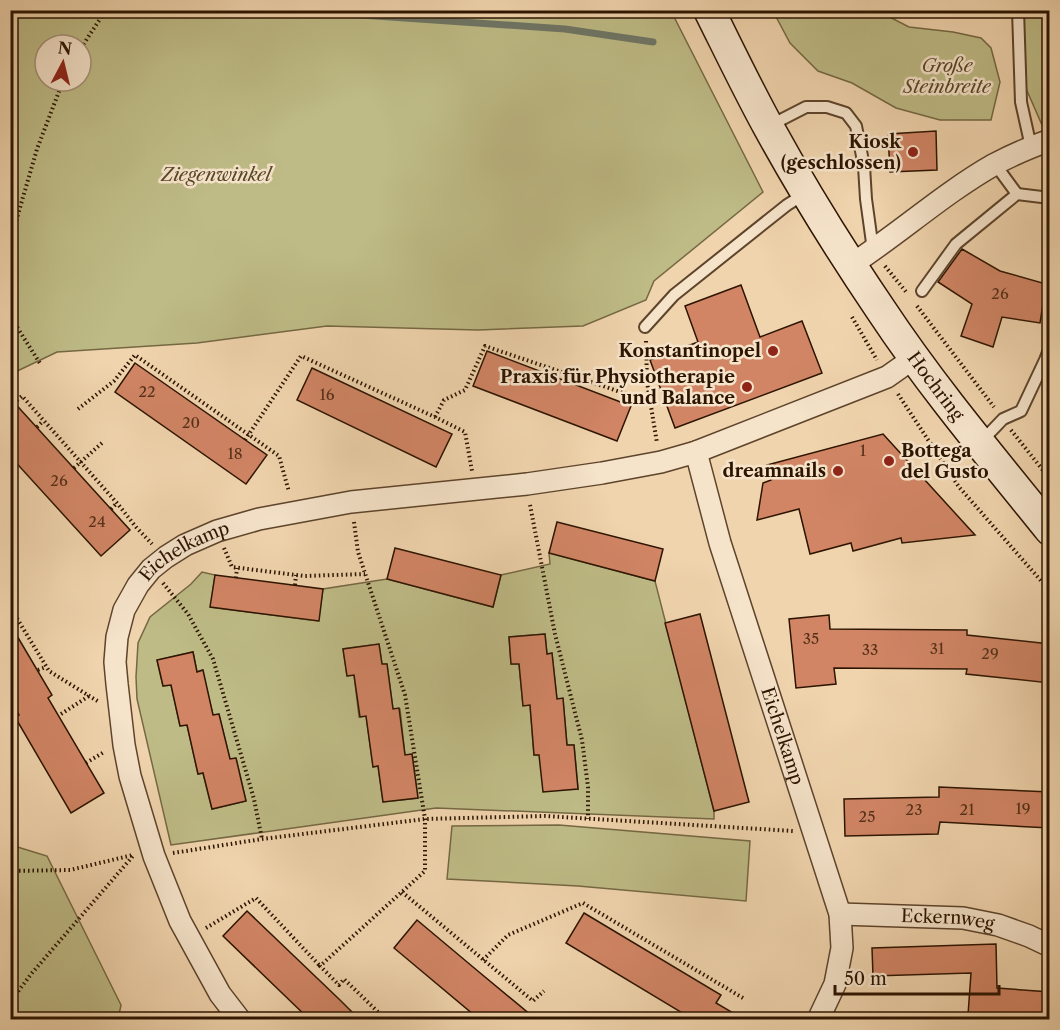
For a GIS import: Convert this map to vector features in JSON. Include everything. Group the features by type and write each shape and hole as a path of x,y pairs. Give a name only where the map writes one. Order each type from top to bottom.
{"street":[{"name":"Hochring","path":"709,10 768,127 806,193 862,257 914,358 1050,530"},
{"path":"862,257 937,201 995,164 1040,143"},
{"name":"Eichelkamp","path":"240,1020 220,994 144,856 147,834 130,776 124,745 118,700 117,637 123,610 138,585 159,563 185,545 217,531 260,519 351,502 527,484 661,462 696,452 887,377 914,358"},
{"name":"Eichelkamp","path":"696,452 720,543 840,914 842,948 835,984 818,1020"},
{"name":"Eckernweg","path":"840,914 963,918 998,925 1050,946"}],"lane":[{"path":"1018,10 1021,102 1040,143"},
{"path":"768,127 806,107 827,107 846,113 856,126 864,166 866,199 862,257"},
{"path":"995,164 1017,194"},
{"path":"645,327 674,295 787,205 806,193"},
{"path":"922,291 956,244 1017,194 1050,198"},
{"path":"980,443 1003,419 1021,411 1050,347"}],"path":[{"path":"91,33 106,10"},
{"path":"10,243 37,148 58,93"},
{"path":"10,306 11,316 41,364"},
{"path":"645,327 647,382 661,462"},
{"path":"435,417 444,400 465,390 485,346 650,402"},
{"path":"78,409 114,381 135,355 279,456 294,513"},
{"path":"245,440 301,356 465,432 475,490"},
{"path":"156,377 160,372"},
{"path":"10,406 22,396 117,503 136,527 159,563 213,659 254,799 262,839"},
{"path":"200,408 203,403"},
{"path":"37,427 44,421"},
{"path":"74,468 103,442"},
{"path":"527,484 555,634 582,740 588,787 588,819"},
{"path":"320,966 425,871 425,819 405,695 358,552 351,502"},
{"path":"111,509 117,503"},
{"path":"217,531 232,567 296,575 365,574"},
{"path":"236,578 237,568"},
{"path":"295,585 296,575"},
{"path":"10,607 49,671 99,702 118,700"},
{"path":"11,624 18,620"},
{"path":"38,670 46,667"},
{"path":"61,714 90,696"},
{"path":"10,871 70,870 144,856 262,839 425,819 545,816 814,832"},
{"path":"10,1002 32,973 144,856 147,834"},
{"path":"402,892 532,1001 544,991"},
{"path":"189,939 256,898 339,985 344,979 378,1012"},
{"path":"483,960 508,936 583,903 743,998"}],"green space":[{"name":"Ziegenwinkel","path":"11,10 671,11 763,192 654,281 646,300 583,326 478,330 327,326 197,343 57,352 11,374"},
{"name":"Große Steinbreite","path":"773,11 878,11 909,27 981,38 991,48 1000,82 991,120 940,120 896,108 852,83 818,71 790,43"},
{"name":"Große Steinbreite","path":"1019,11 1049,11 1049,141 1021,77"},
{"path":"549,553 655,581 714,811 714,819 436,808 171,845 137,699 138,643 150,617 191,584 202,572 215,575 211,607 318,621 323,589 387,579 493,607 501,575 550,564","holes":["545,634 547,654 552,654 557,699 563,699 567,745 574,745 578,789 539,755 534,755 530,705 523,705 519,664 511,664 509,637","379,644 382,664 387,664 393,709 400,709 405,755 412,754 418,798 383,802 378,766 373,766 366,716 359,717 354,675 347,676 343,649","193,652 197,672 202,670 213,715 219,714 230,759 236,758 246,801 212,809 203,773 198,774 187,725 180,726 171,685 163,686 157,660"]},
{"path":"559,825 750,841 746,901 578,886 447,879 452,826"},
{"path":"11,845 47,856 121,1005 118,1019 11,1019"}],"building":[{"name":"Kiosk (geschlossen)","path":"936,131 937,170 890,172 888,134"},
{"path":"962,249 1000,271 1046,284 1040,323 1002,317 993,347 961,336 972,304 938,282"},
{"path":"741,285 760,337 802,321 822,373 675,428 650,360 698,342 685,306"},
{"path":"487,351 631,406 617,441 473,386"},
{"path":"135,363 267,455 246,484 115,392"},
{"path":"312,368 452,434 436,467 297,400"},
{"path":"10,398 130,530 101,556 10,456"},
{"path":"883,434 975,535 902,543 901,538 853,551 851,543 810,554 799,509 757,520 763,483 771,480 767,465"},
{"path":"557,522 663,549 655,581 549,553"},
{"path":"395,548 501,575 493,607 387,579"},
{"path":"215,575 323,589 319,621 210,607"},
{"path":"700,614 749,802 714,811 665,623"},
{"path":"829,615 830,629 967,630 967,635 1050,644 1050,683 966,674 967,669 834,668 836,684 796,688 789,619"},
{"path":"10,624 52,695 48,698 104,793 71,813 15,717 19,715 10,699"},
{"path":"545,634 547,654 552,653 557,699 563,698 567,745 574,745 578,789 543,792 539,755 534,755 530,705 523,706 519,664 511,664 509,637"},
{"path":"379,644 382,664 387,664 393,709 399,708 405,755 412,754 418,798 383,802 378,766 373,767 366,716 360,717 354,675 347,676 343,649"},
{"path":"193,652 197,672 203,670 213,715 219,714 230,759 236,758 246,801 212,809 203,773 198,774 187,725 180,726 171,685 163,686 157,660"},
{"path":"939,787 1050,792 1050,828 940,822 938,834 845,836 844,799 939,797"},
{"path":"247,911 360,1020 310,1020 223,936"},
{"path":"584,913 721,995 716,1003 745,1020 694,1020 566,943"},
{"path":"417,920 537,1020 480,1020 394,948"},
{"path":"996,944 997,988 1050,992 1050,1020 968,1015 971,973 873,976 872,948"}],"waterway":[{"path":"288,10 565,29 653,42"}],"place":[{"name":"Kiosk (geschlossen)","path":"913,152"},
{"name":"Konstantinopel","path":"773,351"},
{"name":"Praxis für Physiotherapie und Balance","path":"747,387"},
{"name":"Bottega del Gusto","path":"889,461"},
{"name":"dreamnails","path":"838,471"}]}
